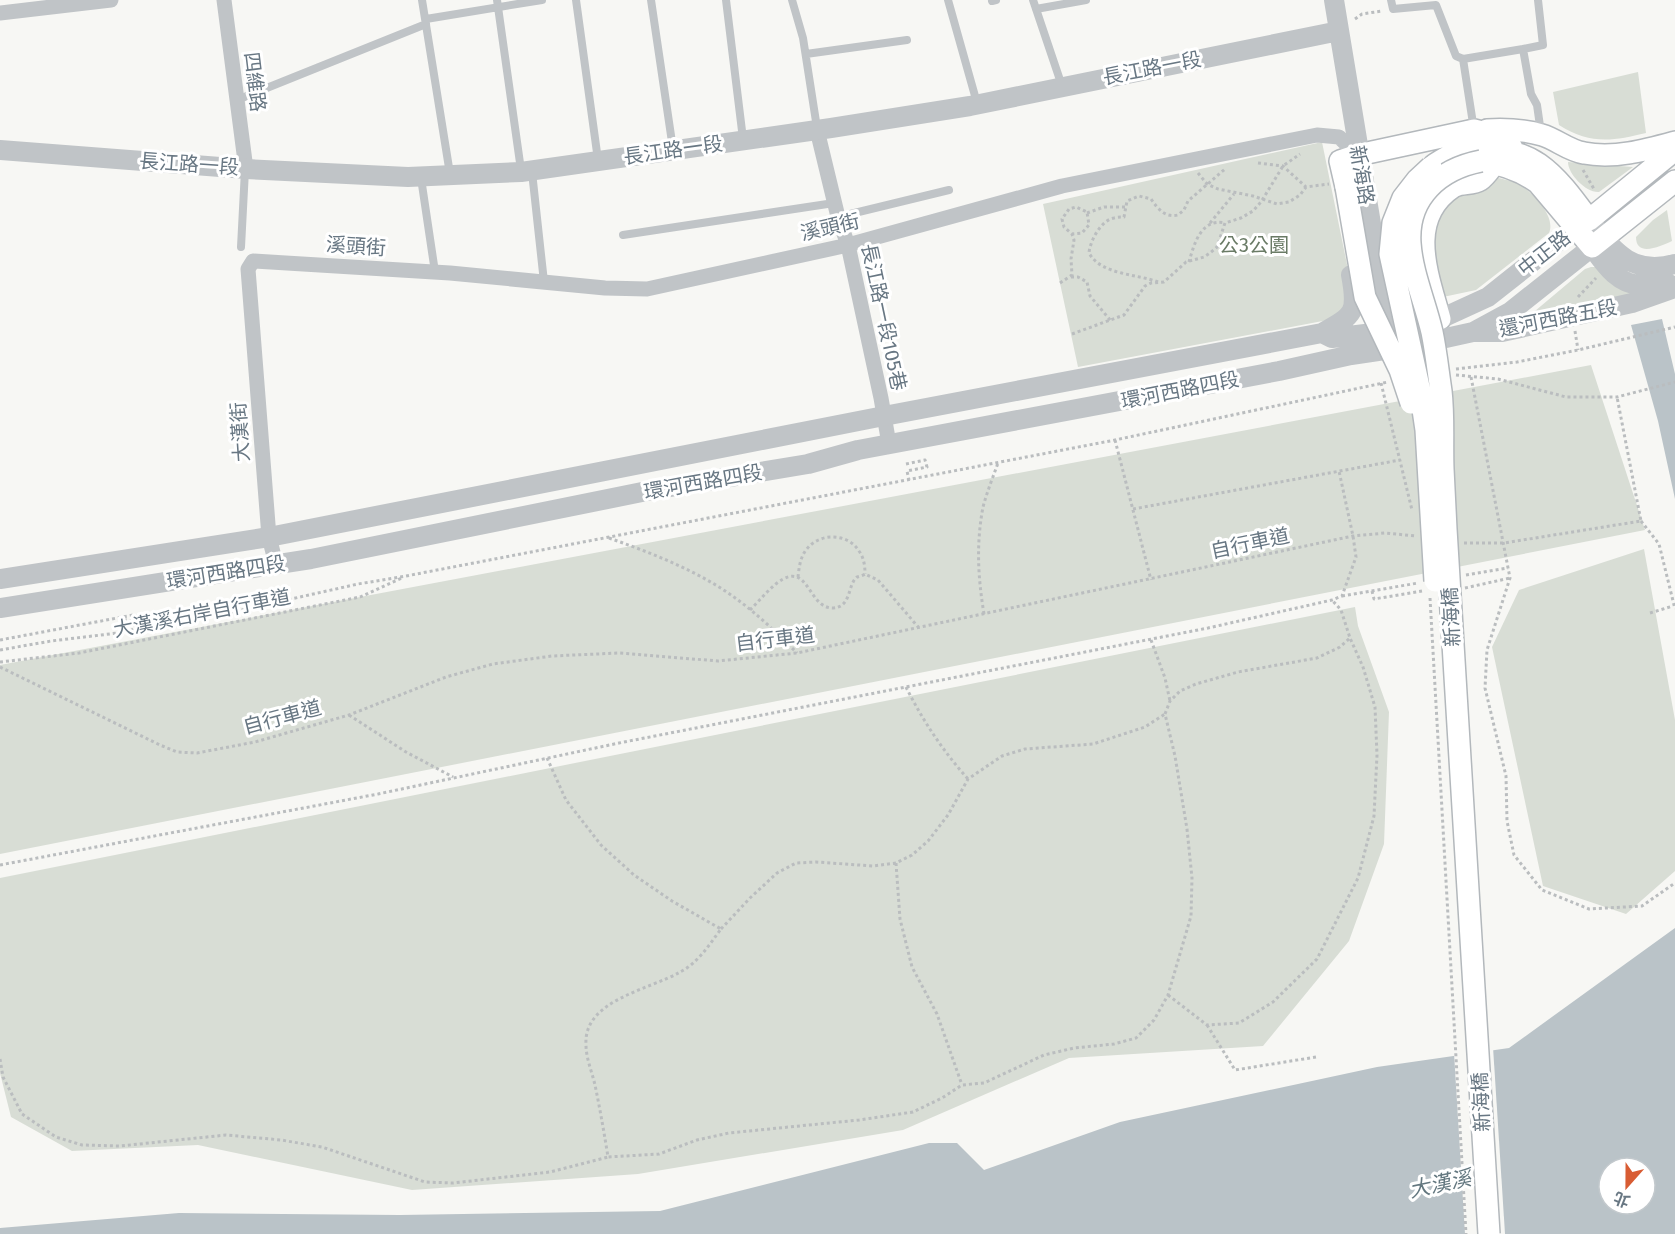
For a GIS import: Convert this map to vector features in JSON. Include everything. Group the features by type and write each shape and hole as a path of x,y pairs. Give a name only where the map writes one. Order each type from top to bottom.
{"main road":[{"path":"1427,470 1409,393 1365,297 1338,186 1349,158 1474,130 1500,129 1541,135 1582,153 1607,156 1651,149 1675,142"},
{"path":"1474,130 1498,136 1520,155 1539,164 1576,202 1582,224"},
{"name":"新海橋","path":"1476,1234 1426,430 1421,396 1390,254 1390,239 1393,223 1403,198 1417,180 1434,165 1452,154 1468,150 1498,150 1520,155"},
{"name":"中正路","path":"1582,224 1675,150"},
{"path":"1440,319 1425,261 1423,237 1430,214 1442,196 1456,185 1480,180 1488,162 1521,172 1538,183 1598,242"},
{"name":"新海橋","path":"1488,162 1461,165 1434,182 1418,203 1409,240 1432,334 1444,422 1443,467 1446,528 1489,1234"},
{"name":"中正路","path":"1598,242 1675,181"}],"street":[{"path":"0,13 111,0"},
{"name":"四維路","path":"224,0 246,169"},
{"name":"新海路","path":"1334,0 1349,158 1384,291 1401,338"},
{"name":"長江路一段","path":"0,150 246,169 420,177 526,171 817,130 978,104 1338,31"},
{"name":"長江路一段105巷","path":"817,130 836,210 848,246 889,444"},
{"name":"溪頭街","path":"250,296 248,269 253,261 435,272 605,288 647,288 848,246 1062,186 1317,135 1339,137 1349,158"},
{"path":"1322,333 1343,321 1352,312 1356,299 1334,175 1349,158"},
{"name":"中正路","path":"1401,338 1488,297 1582,224"},
{"path":"1598,242 1631,263 1646,267 1675,264"},
{"path":"1598,242 1606,266 1622,280 1638,285 1675,286"},
{"name":"中正路","path":"1473,333 1510,312 1598,242"},
{"name":"還河西路五段","path":"1401,338 1502,332 1632,303 1675,286"},
{"name":"大漢街","path":"250,296 269,537 276,564"},
{"name":"環河西路四段","path":"0,579 269,537 1322,333 1332,338 1401,338"},
{"name":"環河西路四段","path":"0,608 311,559 647,491 808,464 858,450 1267,374 1351,355 1401,338"}],"lane":[{"path":"422,0 450,175"},
{"path":"237,100 426,22 498,4 542,0"},
{"path":"576,0 598,161"},
{"path":"651,0 673,150"},
{"path":"726,0 743,140"},
{"path":"792,0 803,38 817,130"},
{"path":"948,0 978,104"},
{"path":"1033,0 1062,86"},
{"path":"1036,9 1086,0"},
{"path":"1391,0 1393,9 1436,5 1456,56 1463,59 1543,45 1538,0"},
{"path":"498,4 544,282"},
{"path":"806,54 907,40"},
{"path":"1523,49 1531,94 1537,105 1541,135"},
{"path":"1463,59 1474,130"},
{"path":"241,247 246,169"},
{"path":"420,177 435,272"},
{"path":"623,235 836,210 949,190"}],"path":[{"path":"1338,31 1362,14 1393,9"},
{"path":"1209,225 1217,222 1225,223 1245,216 1257,207 1283,166 1306,149"},
{"path":"1256,163 1283,166 1306,187 1338,186"},
{"path":"1225,223 1216,247 1204,257 1189,262 1164,282 1114,270 1098,263 1090,256 1090,246 1102,226 1114,218 1124,217 1125,207 1131,199 1139,196 1148,197 1163,213 1178,216 1188,201 1220,172 1231,166"},
{"path":"1582,167 1594,189"},
{"path":"1196,170 1207,184 1234,194 1250,195 1277,204 1289,202 1300,195 1306,187"},
{"path":"1189,262 1198,236 1234,194"},
{"path":"1071,277 1071,252 1074,240 1072,234 1062,223 1065,212 1069,208 1076,207 1087,213 1089,220 1086,230 1072,234"},
{"path":"1087,213 1101,207 1125,207"},
{"path":"1571,305 1600,273"},
{"path":"1060,283 1071,277 1078,277 1087,282 1090,296 1111,321"},
{"path":"1072,334 1124,315 1145,286 1158,282"},
{"path":"1675,327 1578,350 1452,372 1498,380 1566,397 1617,397 1675,382"},
{"path":"1575,332 1578,350"},
{"path":"1471,377 1510,578 1487,650 1485,688 1506,776 1507,821 1514,855 1542,890 1588,909 1642,906 1675,883"},
{"path":"0,640 133,615 184,623 358,584 1116,440 1398,380"},
{"path":"1381,383 1413,515"},
{"path":"1617,397 1641,521 1659,544 1674,607 1650,613"},
{"path":"1116,440 1151,580"},
{"path":"906,464 925,460 927,468 907,471 909,480"},
{"path":"1133,509 1400,460"},
{"path":"984,615 978,578 978,543 984,506 998,463"},
{"path":"0,865 296,810 547,758 1151,640 1332,600 1342,597 1356,557 1339,471"},
{"path":"1457,542 1504,543 1641,521"},
{"name":"自行車道","path":"0,667 177,752 197,753 255,742 349,715 446,677 493,664 552,656 619,653 718,661 797,653 1353,536 1385,533 1419,537 1416,526"},
{"path":"798,577 800,562 806,549 817,539 830,536 846,539 859,550 865,563 865,574"},
{"path":"608,537 678,566 719,587 750,610 797,653"},
{"path":"750,610 778,583 787,578 798,577 806,581 814,597 822,605 833,608 843,604 857,577 865,574 878,580 919,628"},
{"name":"大漢溪右岸自行車道","path":"0,662 79,653 360,597 406,576"},
{"path":"1461,588 1510,578"},
{"path":"1372,591 1374,599 1430,590 1466,1234"},
{"path":"1207,1025 1239,1023 1273,1002 1303,973 1317,959 1358,878 1374,816 1377,755 1375,707 1363,667 1341,610 1332,600"},
{"path":"0,650 134,629 135,625 122,618"},
{"path":"0,1059 3,1077 22,1114 56,1137 82,1145 120,1146 226,1135 281,1140 322,1147 425,1182 453,1183 550,1172 608,1156 658,1154 697,1140 729,1133 859,1120 913,1112 962,1085 984,1083 1044,1055 1074,1048 1114,1044 1136,1038 1154,1020 1168,994 1191,916 1192,878 1182,792 1165,714 1170,701 1180,691 1196,684 1238,672 1317,658 1340,647 1350,638"},
{"path":"1151,640 1165,678 1170,701"},
{"path":"906,687 945,753 968,779"},
{"path":"608,1156 586,1045 588,1025 597,1012 682,971 701,956 721,929 750,898 777,873 796,863 873,866 896,863 912,855 928,841 948,815 968,779 1002,756 1025,749 1093,744 1145,727 1165,714"},
{"path":"349,715 406,752 454,778"},
{"path":"547,758 566,800 601,845 634,875 672,901 721,929"},
{"path":"896,863 900,919 912,967 937,1014 962,1085"},
{"path":"1168,994 1207,1025 1235,1070 1316,1057"}],"green space":[{"path":"1638,72 1646,133 1602,140 1581,136 1559,125 1553,92"},
{"name":"公3公園","path":"1322,142 1351,284 1345,309 1328,320 1078,367 1043,204"},
{"path":"1568,162 1633,167 1599,192 1583,186 1571,172"},
{"path":"1494,177 1519,184 1533,195 1550,220 1549,233 1476,290 1443,297 1431,253 1437,210 1451,191"},
{"path":"1667,210 1672,241 1650,249 1640,247 1636,237"},
{"path":"1599,267 1635,293 1534,316 1535,311 1585,269"},
{"path":"1591,365 1645,530 0,854 0,665"},
{"path":"1644,549 1675,720 1675,871 1626,914 1543,886 1492,647 1519,590"},
{"path":"1355,607 1358,626 1389,712 1384,844 1349,941 1263,1046 1069,1058 903,1130 638,1174 412,1190 198,1145 72,1151 11,1117 0,1073 0,878"}],"water":[{"path":"1662,319 1675,374 1675,499 1658,421 1631,325"},
{"name":"大漢溪","path":"1675,928 1675,1234 0,1234 0,1228 179,1213 400,1215 660,1211 929,1143 957,1143 984,1170 1120,1122 1377,1067 1509,1048"}],"pier":[{"path":"1493,1047 1505,1234 1465,1234 1454,1053"}]}
